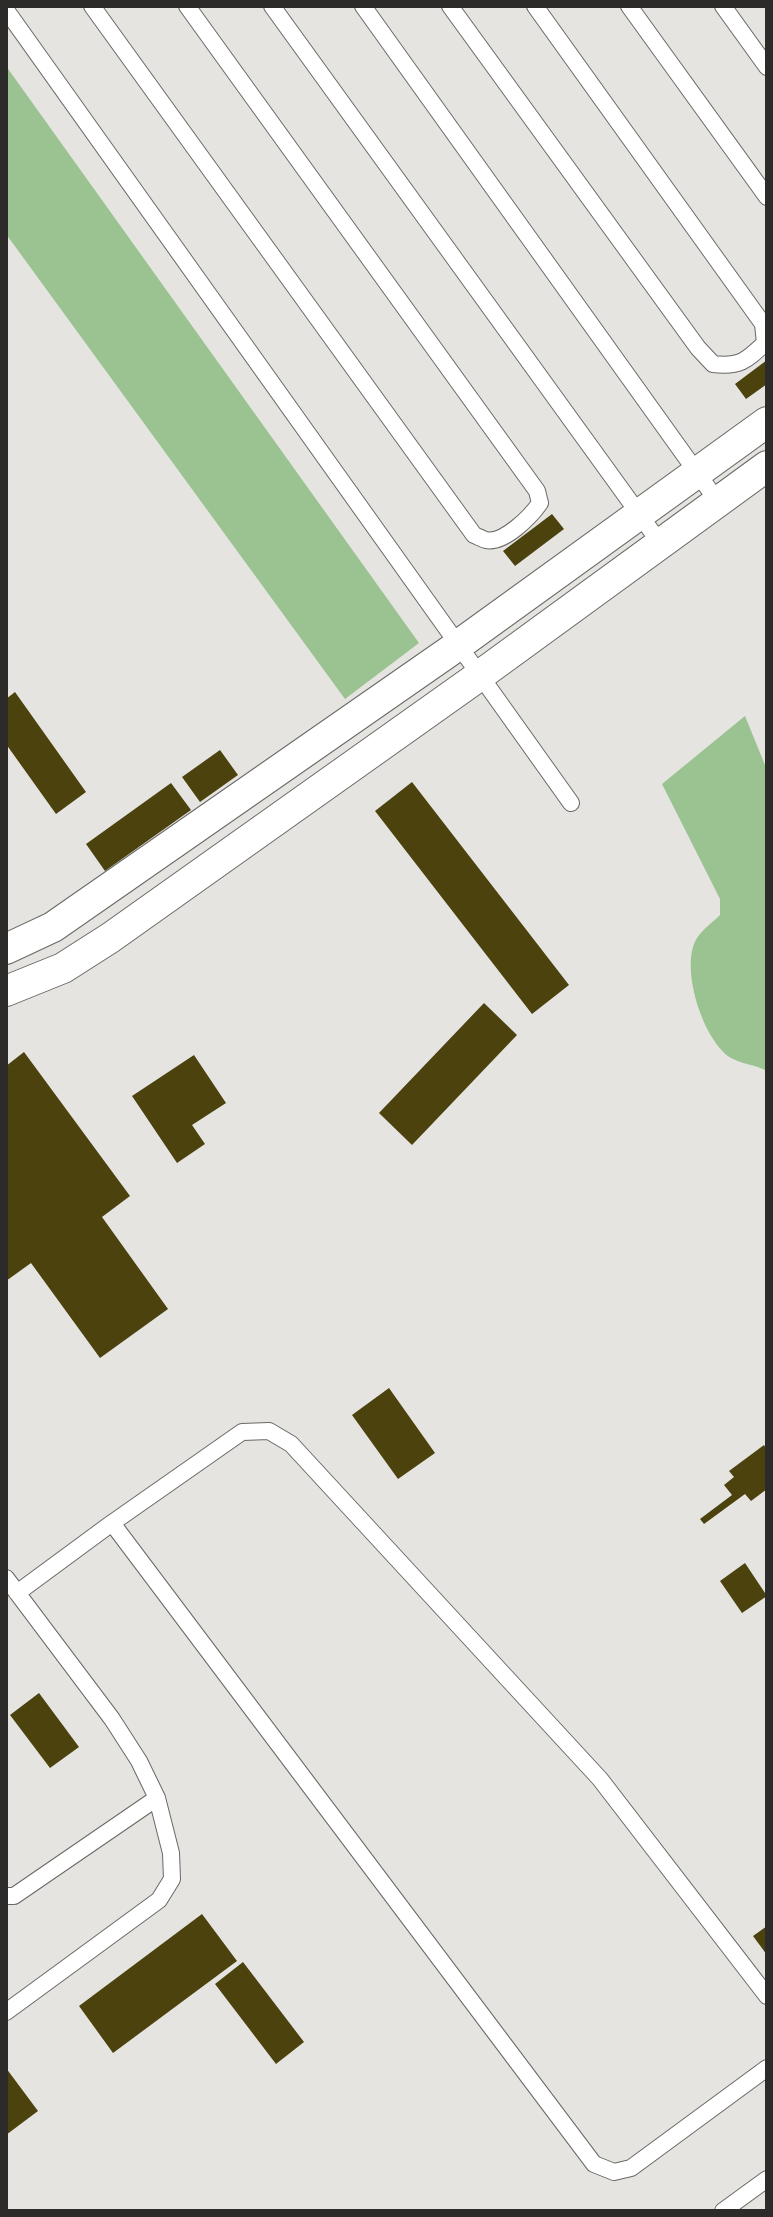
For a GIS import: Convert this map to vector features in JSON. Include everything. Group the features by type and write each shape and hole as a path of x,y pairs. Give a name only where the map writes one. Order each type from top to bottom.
{"street":[{"path":"6,949 53,927 457,646 767,422"},
{"path":"6,991 63,968 110,938 479,676 767,466"}],"lane":[{"path":"92,6 474,535 485,541 499,540 532,515 540,503 537,491 187,6"},
{"path":"272,6 660,543"},
{"path":"363,6 718,502"},
{"path":"450,6 698,348 713,364 731,366 749,358 765,343 763,324 535,6"},
{"path":"629,6 767,197"},
{"path":"723,6 767,67"},
{"path":"6,10 571,803"},
{"path":"17,1593 242,1432 269,1431 291,1444 600,1779 767,1996"},
{"path":"112,1523 594,2164 614,2172 631,2168 767,2068"},
{"path":"6,1578 112,1719 139,1761 157,1798 171,1853 172,1879 159,1900 6,2012"},
{"path":"6,1896 14,1896 157,1798"},
{"path":"723,2211 767,2179"}],"green space":[{"path":"6,66 419,643 345,699 6,234"},
{"path":"745,716 767,770 767,1071 731,1058 711,1036 703,1020 692,984 692,950 699,935 720,915 720,899 662,784"}],"building":[{"path":"767,360 767,384 746,399 735,384"},
{"path":"552,514 564,529 515,566 503,551"},
{"path":"15,692 86,792 56,814 6,744 6,699"},
{"path":"220,750 238,775 200,802 182,777"},
{"path":"412,782 569,985 532,1014 375,811"},
{"path":"171,783 191,810 105,871 86,844"},
{"path":"484,1003 517,1035 412,1145 379,1113"},
{"path":"24,1052 130,1196 102,1217 168,1309 100,1358 31,1263 6,1281 6,1066"},
{"path":"194,1055 226,1103 192,1125 205,1144 177,1163 132,1096"},
{"path":"389,1388 435,1453 398,1479 352,1415"},
{"path":"764,1445 767,1450 767,1489 751,1501 745,1494 704,1524 700,1519 732,1495 724,1485 734,1477 729,1471"},
{"path":"745,1563 767,1596 742,1613 720,1581"},
{"path":"39,1693 79,1747 50,1768 10,1715"},
{"path":"202,1914 237,1961 113,2053 79,2006"},
{"path":"767,1926 767,1955 753,1936"},
{"path":"243,1962 304,2042 276,2064 215,1984"},
{"path":"6,2068 38,2111 6,2135"}]}
